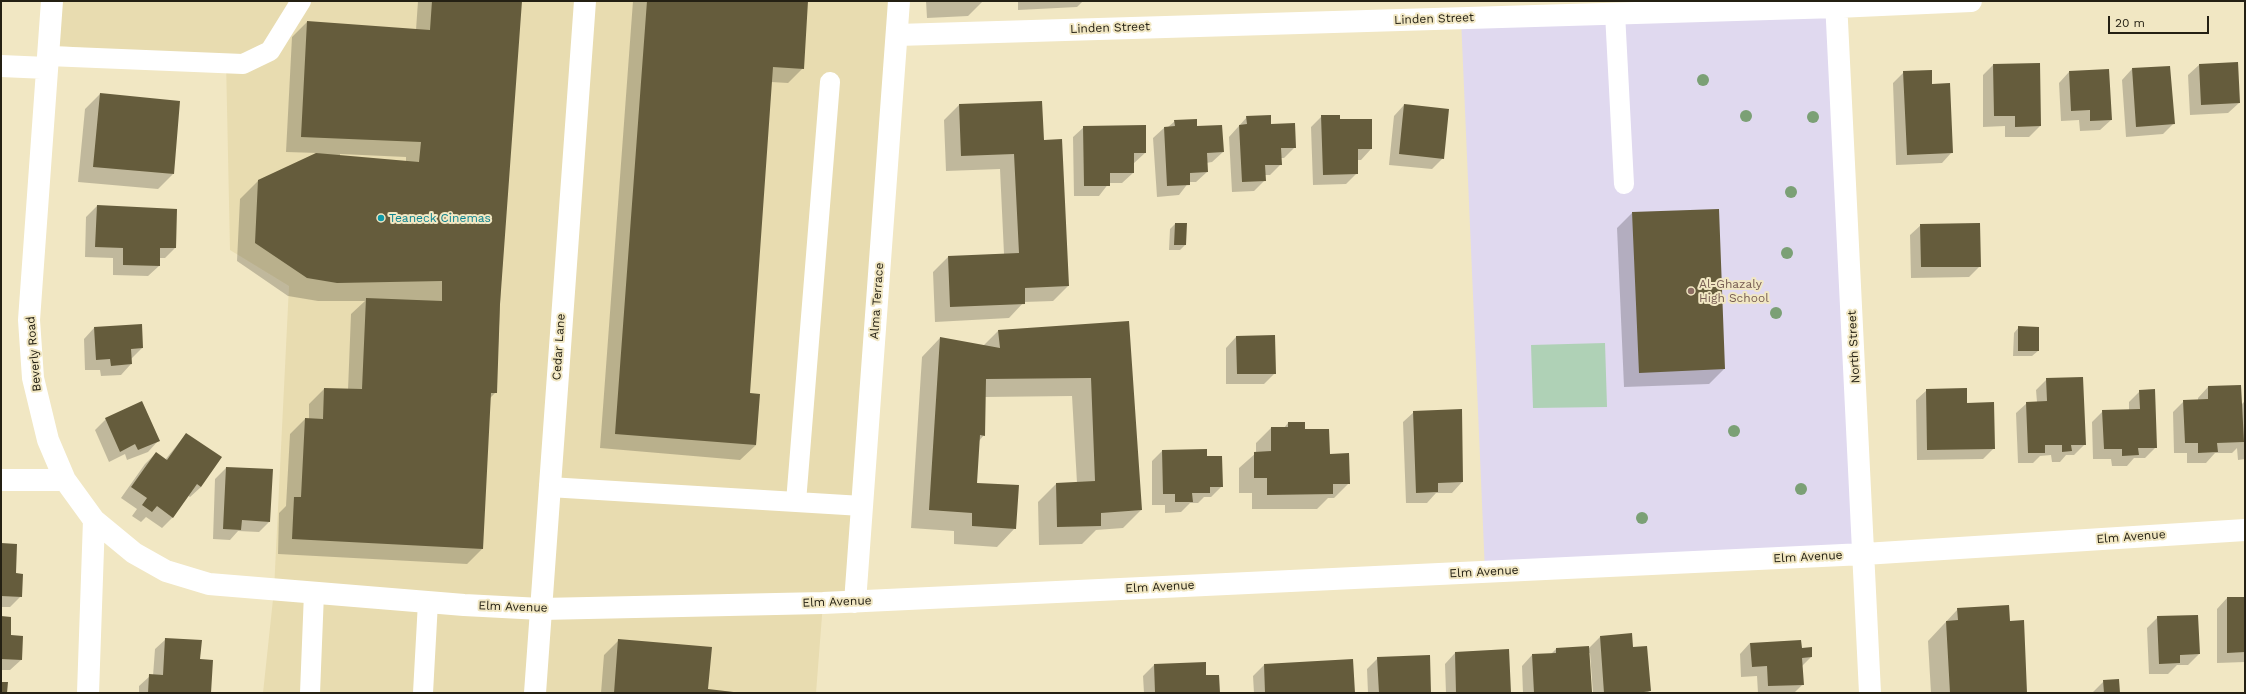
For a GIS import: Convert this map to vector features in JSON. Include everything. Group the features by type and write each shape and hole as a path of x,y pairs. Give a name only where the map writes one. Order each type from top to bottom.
{"street":[{"name":"Beverly Road","path":"52,1 29,320 35,386 48,440 65,480 94,520"},
{"name":"Cedar Lane","path":"535,693 584,1"},
{"name":"Alma Terrace","path":"855,602 899,1"},
{"name":"Linden Street","path":"897,35 1615,13 1837,4 1971,1"},
{"name":"North Street","path":"1837,4 1870,693"},
{"path":"1,66 48,62"},
{"path":"1,480 65,480"},
{"path":"88,693 94,520"},
{"name":"Elm Avenue","path":"94,520 134,553 166,571 209,584 428,602 541,609 855,602 1864,554 2245,530"}],"lane":[{"path":"48,62 243,64 270,51 301,1"},
{"path":"1615,13 1624,184"},
{"path":"796,502 830,82"},
{"path":"549,487 862,506"},
{"path":"310,693 314,593"},
{"path":"423,693 428,602"}],"shaded area":[{"path":"52,1 899,1 855,602 823,603 816,693 263,693 274,590 289,286 230,250 226,60 49,45"},
{"path":"1837,7 1864,554 1485,572 1461,18"}],"green space":[{"path":"1605,343 1607,407 1533,408 1531,345"}],"building":[{"path":"432,1 522,1 500,304 497,393 491,393 483,549 292,539 294,497 301,497 305,418 323,419 324,388 362,389 366,298 442,301 442,281 337,283 307,278 255,243 258,180 316,153 419,162 421,142 301,137 307,21 430,30"},
{"path":"647,1 808,1 804,69 773,67 750,393 760,394 756,445 615,434"},
{"path":"2238,62 2240,103 2201,105 2199,64"},
{"path":"2040,63 2041,126 2015,127 2015,116 1994,116 1993,64"},
{"path":"2170,66 2175,124 2136,127 2132,68"},
{"path":"2109,69 2112,120 2090,121 2090,110 2071,111 2069,71"},
{"path":"1932,70 1932,84 1950,83 1953,153 1907,155 1903,71"},
{"path":"100,93 180,101 174,174 93,167"},
{"path":"1042,101 1044,140 1062,139 1069,286 1025,288 1025,304 950,307 948,256 1019,253 1014,154 961,156 959,104"},
{"path":"1404,104 1449,109 1444,159 1399,154"},
{"path":"1271,115 1271,124 1295,123 1296,148 1281,148 1282,165 1265,165 1266,181 1242,182 1239,125 1247,124 1246,116"},
{"path":"1321,115 1340,115 1340,119 1372,119 1372,149 1358,149 1358,174 1323,175"},
{"path":"1197,119 1197,126 1222,125 1224,152 1207,153 1208,172 1190,173 1190,185 1167,186 1164,127 1175,126 1174,120"},
{"path":"1146,125 1146,153 1134,153 1134,173 1110,173 1110,186 1084,186 1083,126"},
{"path":"97,205 177,209 176,248 160,248 160,266 123,265 123,248 95,247"},
{"path":"1719,209 1725,369 1639,373 1632,212"},
{"path":"1175,223 1187,223 1186,245 1174,245"},
{"path":"1980,223 1981,267 1921,267 1920,224"},
{"path":"1129,321 1142,510 1101,513 1101,526 1057,527 1056,483 1095,481 1091,378 986,379 985,436 980,435 977,483 1019,485 1016,529 972,526 972,513 929,510 940,337 1000,348 998,330"},
{"path":"142,324 143,348 131,349 132,364 111,366 110,359 96,360 94,327"},
{"path":"2018,326 2039,327 2039,351 2018,351"},
{"path":"1275,335 1276,374 1237,374 1236,336"},
{"path":"2083,377 2086,445 2071,445 2072,451 2062,452 2062,445 2045,445 2045,453 2028,453 2026,402 2047,401 2046,378"},
{"path":"2241,385 2244,442 2217,443 2218,452 2198,453 2198,443 2185,443 2183,400 2208,399 2208,386"},
{"path":"1967,388 1967,403 1994,402 1995,449 1927,450 1926,389"},
{"path":"2155,389 2157,448 2138,448 2139,455 2122,456 2122,449 2104,449 2102,410 2140,409 2139,390"},
{"path":"142,401 160,441 138,450 135,444 120,452 105,418"},
{"path":"1462,409 1463,482 1438,483 1438,492 1416,493 1413,411"},
{"path":"1288,422 1305,422 1305,429 1329,429 1330,454 1349,453 1350,484 1333,484 1333,494 1267,495 1267,478 1254,478 1254,452 1271,451 1271,427 1288,427"},
{"path":"186,433 222,457 201,487 197,484 173,518 157,506 152,512 142,505 147,498 131,487 156,452 167,460"},
{"path":"1207,449 1207,456 1222,456 1223,487 1210,487 1210,493 1192,493 1193,502 1175,502 1175,494 1163,494 1162,450"},
{"path":"226,467 273,469 270,522 242,520 241,530 223,529"},
{"path":"1,543 17,544 16,573 23,574 22,597 1,596"},
{"path":"2227,597 2245,597 2245,652 2227,653"},
{"path":"2009,605 2010,621 2024,620 2027,693 1950,693 1946,621 1958,620 1957,608"},
{"path":"2198,615 2200,654 2180,655 2180,663 2159,664 2157,616"},
{"path":"1,616 11,617 11,635 23,636 22,660 1,659"},
{"path":"1632,633 1633,647 1647,646 1651,691 1637,693 1604,693 1600,636"},
{"path":"165,638 202,640 200,659 213,660 211,693 148,693 149,674 163,675"},
{"path":"618,639 712,647 708,689 742,693 614,693"},
{"path":"1801,640 1802,648 1812,647 1812,657 1802,658 1804,685 1768,686 1767,666 1752,667 1750,643"},
{"path":"1589,646 1592,692 1534,693 1532,654 1556,653 1556,648"},
{"path":"1509,649 1511,693 1456,693 1455,652"},
{"path":"1430,655 1431,693 1379,693 1377,657"},
{"path":"1353,659 1355,693 1265,693 1264,664"},
{"path":"1206,662 1206,675 1219,675 1220,693 1155,693 1154,664"},
{"path":"2119,679 2120,693 2104,693 2103,680"},
{"path":"1,682 8,682 7,693 1,693"}],"place":[{"name":"Teaneck Cinemas","path":"381,218"},
{"name":"Al-Ghazaly High School","path":"1691,291"}]}
